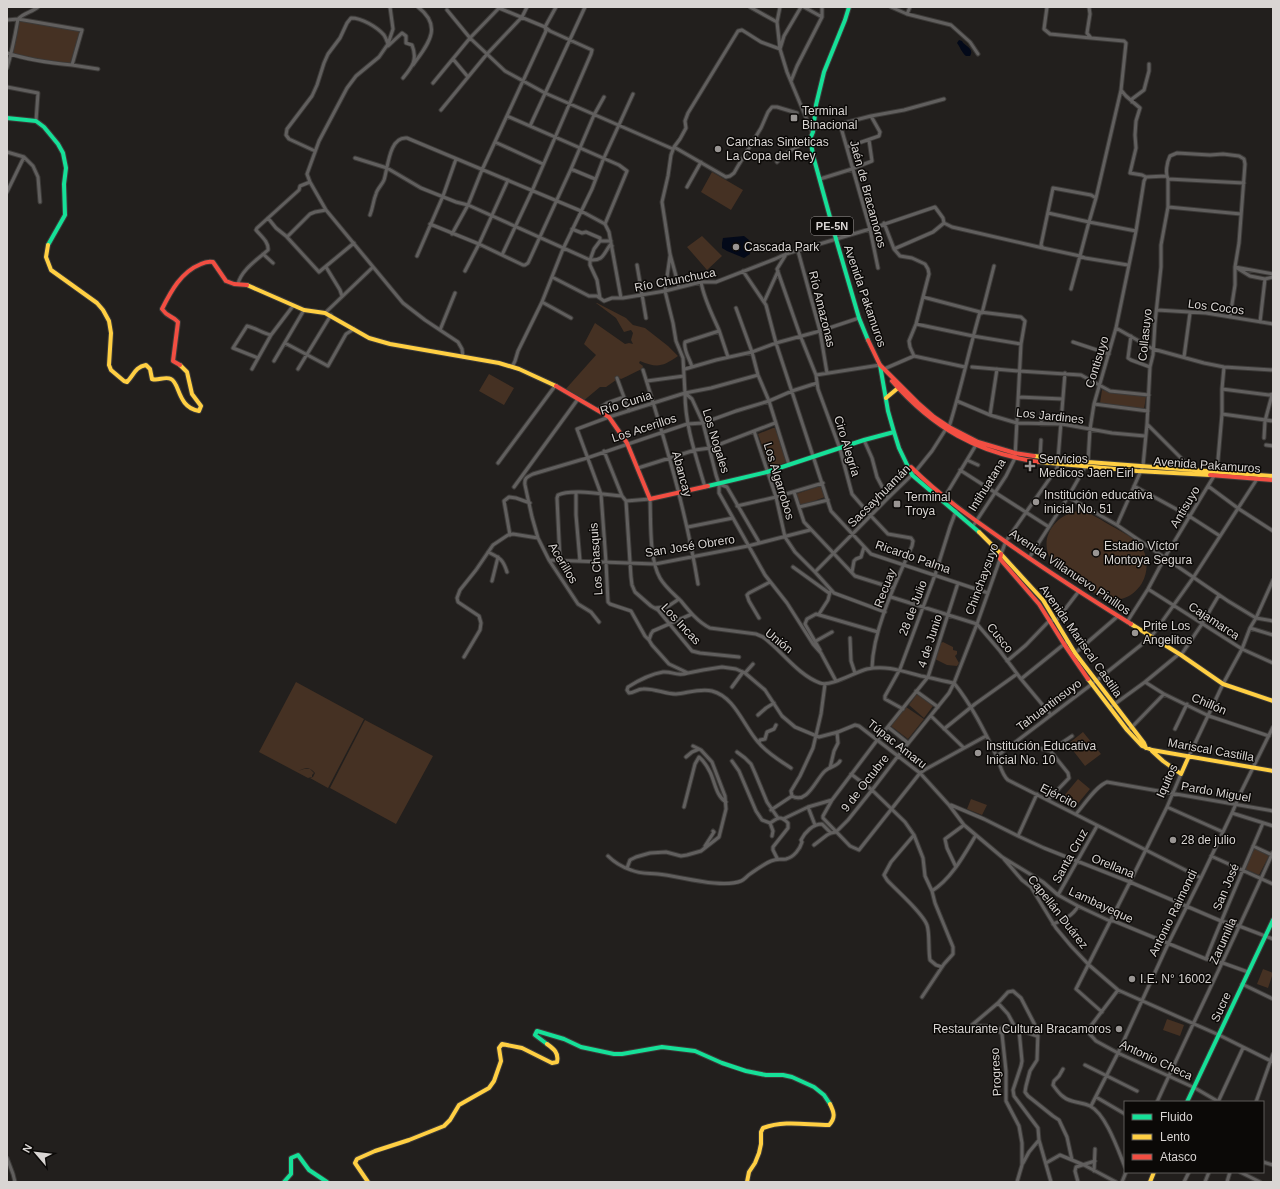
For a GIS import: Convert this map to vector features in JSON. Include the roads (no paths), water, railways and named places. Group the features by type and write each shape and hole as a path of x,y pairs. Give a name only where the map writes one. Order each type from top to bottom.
{"main road":[{"name":"PE-5N","path":"811,137 814,113 829,58 851,7"},
{"path":"7,118 36,122 44,127 58,144 63,153 66,168 64,184 65,215 48,244 46,257 51,270 55,274 88,296 103,310 109,321 111,333 109,365 111,370 124,381 128,382 131,379 132,374 138,368 143,365 146,366 150,369 152,379 159,381 167,378 171,379 175,383 179,395 183,400 199,411 201,406 192,394 187,372 184,366 173,361 178,322 176,318 166,315 162,309 166,300 182,276 190,269 209,261 213,262 226,281 234,284 244,284 254,287 304,310 325,313 369,338 499,363 530,374 555,386 609,417 628,443 650,499 767,472 814,458 864,440 894,432 888,410 880,364"},
{"name":"Avenida Pakamuros","path":"811,137 814,159 836,239 859,318 870,346 880,364 899,387 947,428 977,443 1015,455 1058,462 1142,469 1273,476"},
{"path":"886,398 899,387"},
{"name":"Avenida Mariscal Castilla","path":"894,432 899,448 909,466 926,488 956,510 1043,600 1056,621 1066,643"},
{"name":"Avenida Pakamuros","path":"1015,455 1040,457 1058,462"},
{"name":"Avenida Pakamuros","path":"1142,469 1190,470 1273,480"},
{"name":"Avenida Villanuevo Pinillos","path":"914,473 944,496 956,510 976,521 1079,591 1180,654 1224,684 1273,701"},
{"name":"Avenida Mariscal Castilla","path":"1001,556 1039,604 1094,683 1109,708 1129,729"},
{"name":"Avenida Mariscal Castilla","path":"1094,683 1114,705 1129,729 1142,746 1146,748"},
{"name":"Mariscal Castilla","path":"1146,748 1273,771"},
{"path":"1152,750 1163,761 1181,774"},
{"name":"Iquitos","path":"1181,774 1189,756"},
{"name":"Sucre","path":"1188,1101 1273,920"},
{"path":"368,1182 355,1163 357,1159 444,1126 450,1120 459,1105 489,1088 494,1081 500,1060 499,1048 502,1044 510,1044 526,1050 552,1063 557,1062 559,1059 558,1054 548,1044 537,1038 535,1035 537,1031 564,1038 581,1047 614,1054 662,1047 695,1051 722,1063 746,1071 766,1076 783,1075 792,1077 814,1087 824,1095 830,1104 834,1112 833,1121 829,1125 791,1123 763,1128 761,1132 759,1153 756,1163 749,1172 747,1182"},
{"path":"284,1182 290,1178 292,1173 290,1158 298,1155 299,1159 310,1171 327,1182"}],"street":[{"path":"7,68 9,54 13,47 18,19 22,15 38,7"},
{"path":"390,7 393,29 387,45 379,57 356,76 348,88 319,141 307,174 326,210 336,224 354,243 403,303 461,345 463,356"},
{"path":"403,78 430,41 432,24 424,11 418,7"},
{"path":"441,110 487,54 522,17 527,7"},
{"path":"452,234 468,205 482,170 546,31 545,27 556,7"},
{"path":"530,126 585,7"},
{"path":"750,7 777,22"},
{"path":"777,162 785,154 811,137 780,49 777,22 780,7"},
{"path":"780,49 784,36 801,7"},
{"path":"804,7 822,17"},
{"path":"791,81 822,17 822,7"},
{"path":"891,7 907,14 951,25 970,42 978,54"},
{"path":"907,14 910,7"},
{"path":"1047,7 1044,29 1050,34 1124,41 1126,43 1121,90 1096,198 1071,289"},
{"path":"1089,7 1090,14 1087,33 1091,38"},
{"path":"433,83 470,38 500,8 545,27 550,31 592,50 570,105 502,255"},
{"path":"447,10 470,38 505,70 523,82 594,116 673,148 726,177 730,176 738,166 772,107 797,113"},
{"path":"315,151 289,139 286,135 287,129 312,96 328,54 340,38 347,23 351,18 357,18 378,29 385,36 387,45"},
{"path":"7,20 18,19 82,30 72,65"},
{"path":"679,287 670,256 662,202 673,148 686,128 685,121 688,114 740,30 761,42 780,49"},
{"path":"387,45 402,33 406,36 406,43 412,45 414,50 413,66"},
{"path":"9,54 33,60 98,69"},
{"path":"453,59 468,77"},
{"path":"1132,102 1132,99 1144,90 1148,77 1149,64"},
{"path":"7,87 38,94 36,122"},
{"path":"1121,90 1140,108 1136,121 1136,148 1130,173 1146,177 1167,177 1244,183 1230,317"},
{"path":"512,367 633,94"},
{"path":"430,224 525,265 528,264 594,116 604,97"},
{"path":"813,129 904,110 944,99"},
{"path":"507,116 580,148 627,171 605,224"},
{"path":"847,147 879,136 880,132 871,116"},
{"name":"Jaén de Bracamoros","path":"840,124 870,229 878,268"},
{"path":"370,215 379,186 384,181 386,168 394,144 403,137 407,138 430,146 456,159 508,180 605,224 609,232 622,298"},
{"path":"820,179 852,169 873,160 869,140"},
{"path":"495,142 543,164"},
{"path":"7,152 24,157 33,166 38,177 40,202"},
{"name":"Collasuyo","path":"1142,469 1147,424 1150,367 1157,310 1161,246 1168,207 1168,160 1170,156 1177,153 1239,156 1244,159 1245,164 1244,183"},
{"path":"7,192 24,157"},
{"path":"355,158 386,168 417,186 456,202 468,205 590,260 600,259 604,256 610,245 612,246"},
{"path":"417,256 443,196 456,159"},
{"path":"687,187 701,162"},
{"path":"571,169 595,179"},
{"name":"Contisuyo","path":"1029,558 1087,464 1094,404 1116,328 1146,177"},
{"path":"465,271 508,180"},
{"path":"238,284 244,272 268,250 269,246 256,230 298,190 300,186 310,182"},
{"path":"1042,248 1041,245 1053,188 1091,195 1096,198"},
{"name":"Río Chunchuca","path":"552,277 590,296 596,296 604,301 612,298 622,298 665,291 702,282 716,282 786,254 870,229 935,207 943,218 944,223"},
{"path":"1168,207 1241,214"},
{"path":"287,237 310,214 326,210"},
{"path":"1048,213 1136,231"},
{"path":"268,218 319,272 354,243"},
{"path":"884,223 894,249 900,256 920,261 925,264 928,269 929,274 910,341 910,347 914,356"},
{"path":"894,249 933,232 944,223 952,227 1085,258 1128,265"},
{"path":"572,229 582,233 586,232 600,238 600,240 611,241"},
{"path":"600,240 594,249 590,260 590,264 597,280 600,298"},
{"name":"Río Amazonas","path":"798,250 820,331 827,373"},
{"path":"263,254 273,263"},
{"path":"764,302 778,271 778,266 786,254"},
{"path":"670,256 665,291 676,341 683,358 685,369 685,408 687,424 705,486"},
{"path":"637,265 646,318"},
{"name":"Sacsayhuamán","path":"815,572 914,473 932,451 947,428 957,401 973,336 994,266"},
{"path":"326,267 342,296"},
{"path":"325,313 373,267"},
{"path":"1235,267 1272,277"},
{"path":"1235,267 1250,276 1265,279 1272,277"},
{"name":"Ciro Alegría","path":"778,271 800,335 816,375 817,383 840,449 852,494 871,516"},
{"name":"Ricardo Palma","path":"743,272 766,305 776,342 831,511 871,554 988,593"},
{"path":"1260,322 1265,279"},
{"path":"702,282 703,290 711,314 728,357"},
{"path":"440,330 455,293"},
{"path":"923,297 981,313 1024,318 1025,321 1021,344 1019,371 1015,455"},
{"path":"542,302 571,318"},
{"path":"252,369 271,335 293,306"},
{"path":"736,308 752,352 758,375 770,400 789,465"},
{"path":"274,361 304,310"},
{"name":"Los Cocos","path":"1157,310 1206,313 1273,324"},
{"path":"1184,357 1190,313"},
{"path":"298,369 331,316"},
{"path":"685,369 752,352 776,342 820,331 859,318"},
{"path":"916,324 1021,344"},
{"path":"258,358 233,348 247,326 271,335"},
{"path":"1116,328 1153,349 1224,367 1273,370"},
{"path":"285,343 328,366 346,334 354,330"},
{"path":"692,367 685,349 685,342 719,331"},
{"path":"1131,336 1127,356 1128,358 1150,367"},
{"path":"1073,342 1109,354"},
{"path":"884,369 914,356 965,367"},
{"path":"816,375 880,364"},
{"path":"972,367 1083,375 1110,391 1149,394"},
{"name":"Antisuyo","path":"1128,622 1216,473 1222,414 1224,367"},
{"path":"990,415 996,369"},
{"name":"Abancay","path":"643,370 688,527 698,584"},
{"name":"Chinchaysuyo","path":"954,683 977,624 1006,541 1057,468 1062,424 1065,373"},
{"name":"Río Cunia","path":"587,458 577,429 609,417 685,393 711,388 758,375"},
{"path":"647,381 684,376"},
{"path":"617,378 629,411"},
{"name":"Los Acerillos","path":"530,503 525,482 528,476 587,458 687,424 703,423 817,383"},
{"path":"498,464 555,386"},
{"path":"1222,389 1272,395 1265,421 1264,438"},
{"name":"Los Nogales","path":"685,393 692,399 703,423 719,484 727,487 759,542"},
{"path":"597,410 607,403 624,397"},
{"path":"1018,397 1063,398"},
{"path":"514,487 578,399"},
{"name":"Los Jardines","path":"957,401 990,415 1017,423 1062,424 1112,433 1145,436"},
{"path":"1094,404 1148,411"},
{"path":"1041,424 1042,412"},
{"path":"1222,414 1273,421"},
{"path":"638,468 694,450 710,448 776,423"},
{"path":"1147,424 1184,461 1190,470"},
{"name":"Los Algarrobos","path":"754,431 776,497 785,537"},
{"path":"864,440 877,477 888,498"},
{"path":"1040,457 1041,440"},
{"path":"942,501 977,443"},
{"path":"1266,445 1273,446"},
{"path":"604,451 622,496 626,501 650,499"},
{"name":"Intihuatana","path":"972,526 1006,476 1015,455"},
{"name":"Los Chasquis","path":"587,458 601,494 608,602 631,611 645,636 649,640"},
{"path":"967,460 978,465"},
{"path":"1117,525 1142,469"},
{"path":"960,470 1049,527"},
{"name":"Tahuantinsuyo","path":"997,756 1094,683 1151,637 1193,578 1257,479"},
{"path":"737,506 776,497 823,483"},
{"path":"719,484 719,493 748,546 770,582 787,603 813,644 821,653"},
{"path":"1134,486 1190,516 1220,536"},
{"path":"1208,486 1239,509 1273,531"},
{"path":"794,492 804,522 810,530 852,572 859,578 893,588"},
{"path":"560,560 558,494 576,493 622,496"},
{"path":"576,493 576,515 580,561"},
{"path":"510,535 504,501 509,497 530,503"},
{"path":"1068,497 1117,525 1165,557 1193,578 1256,618 1273,620"},
{"name":"Unión","path":"650,499 651,542 655,564 661,580 692,614 710,628 756,634 763,637 803,672 814,680 825,684"},
{"path":"799,507 828,500"},
{"name":"Los Incas","path":"626,501 631,577 635,592 655,608 692,652 739,657"},
{"name":"Acerillos","path":"530,503 532,518 538,538 549,560 578,604 591,612 599,622"},
{"name":"28 de Julio","path":"903,709 885,699 885,695 900,669 935,575 956,510"},
{"name":"Recuay","path":"871,516 888,534 910,538 912,540 912,546 893,588 878,632 873,652 872,668"},
{"path":"688,527 733,518"},
{"name":"San José Obrero","path":"549,560 655,564 748,546 810,530"},
{"path":"464,657 480,630 481,624 479,616 458,602 457,598 460,590 493,545 510,535 538,538"},
{"path":"785,537 795,552 815,572 830,592"},
{"path":"852,572 854,561 861,557 864,547"},
{"path":"488,552 504,562 507,572"},
{"path":"492,581 498,557"},
{"path":"793,567 830,592 885,612"},
{"name":"Iquitos","path":"1189,756 1242,650 1250,628 1272,587 1273,580"},
{"path":"759,618 747,595 770,582"},
{"name":"4 de Junio","path":"836,832 822,816 851,774 928,677 958,583"},
{"name":"Cajamarca","path":"1148,589 1242,650 1273,663"},
{"path":"1007,661 1050,620 1056,621 1079,591"},
{"path":"819,614 828,600 830,592"},
{"path":"1109,708 1180,654 1202,624 1219,595"},
{"name":"Cusco","path":"890,597 977,624 1051,715"},
{"path":"655,608 666,607 679,599"},
{"path":"688,673 669,664 649,640 653,631 692,614"},
{"path":"836,681 816,641 805,624 806,621 810,617 819,614 878,632"},
{"path":"1074,654 1118,616"},
{"path":"1250,628 1273,635"},
{"path":"816,641 832,632"},
{"path":"850,638 851,661 855,673"},
{"path":"1021,679 1066,643"},
{"path":"732,687 753,664"},
{"path":"791,768 776,759 759,743 731,703 721,694 711,690 677,694 652,689 639,689 632,693 627,690 628,687 654,675 665,672 679,675 722,667 736,669 744,673 765,690 787,721 795,728 816,736"},
{"path":"792,796 792,789 814,748 825,684 872,668 884,667 900,669 954,683"},
{"path":"944,729 971,707 1017,674"},
{"name":"Chillón","path":"1145,682 1164,694 1209,716 1269,736"},
{"name":"9 de Octubre","path":"836,832 872,790 931,716 954,683"},
{"name":"Ejército","path":"954,683 971,707 997,756 1006,779 1200,878"},
{"path":"916,691 938,706"},
{"path":"1129,729 1164,694"},
{"path":"758,715 766,708 774,704"},
{"path":"1175,729 1187,704"},
{"path":"931,716 964,748"},
{"path":"759,743 760,740 765,739 767,732 773,729 776,725"},
{"name":"Túpac Amaru","path":"816,736 822,736 855,725 859,726 878,739 920,773 949,805"},
{"path":"888,727 908,743"},
{"name":"Antonio Raimondi","path":"1091,1106 1118,1053 1186,906 1273,727"},
{"path":"830,768 834,751 838,743 836,732"},
{"path":"814,845 831,833 836,832 850,846 859,850 920,773 986,736"},
{"path":"1051,751 1072,736"},
{"path":"627,868 630,860 642,855 666,852 681,856 701,851 719,837 726,809 725,796 712,762 700,749 693,746"},
{"path":"1039,748 1051,751 1068,773 1069,778 1048,800"},
{"path":"686,757 692,752 700,749"},
{"path":"737,752 751,764 771,810 778,818"},
{"path":"684,807 699,756 709,770 719,794 726,802"},
{"path":"732,761 740,770 756,811 762,820 770,823 773,831 772,836"},
{"path":"771,810 792,796 805,796 822,774 837,765 840,761"},
{"path":"851,774 872,790 905,822 914,835 923,858 925,876 951,942 954,952 922,997"},
{"name":"Iquitos","path":"1102,1012 1076,989 1167,807 1181,774"},
{"name":"Pardo Miguel","path":"1076,814 1096,790 1107,782 1273,811"},
{"path":"1018,836 1037,794"},
{"path":"770,823 778,818 783,818 808,807 832,800"},
{"name":"Lambayeque","path":"949,805 964,825 1002,857 1042,882 1058,895 1110,921 1114,921 1206,959 1223,963 1248,972"},
{"name":"Orellana","path":"949,805 984,819 1018,836 1078,862 1130,882 1222,921 1273,939"},
{"path":"808,807 815,825"},
{"path":"1167,807 1222,832"},
{"path":"1232,813 1273,826"},
{"path":"777,858 773,847 788,828 788,824 783,818"},
{"name":"San José","path":"1206,959 1236,890 1242,870 1263,823"},
{"path":"608,856 616,863 646,874 658,874 706,882 740,882 765,864 777,858 786,859 796,853 800,849 802,842 801,838 815,825 822,824 831,833"},
{"path":"956,868 947,848 945,839 964,825"},
{"name":"Santa Cruz","path":"1058,895 1078,862 1096,826"},
{"path":"704,848 714,832 713,831"},
{"path":"914,835 890,862 884,875 886,880 924,920 928,932 930,960 942,967"},
{"path":"932,891 938,887 956,868 976,835"},
{"path":"1253,846 1272,853"},
{"name":"Zarumilla","path":"1157,1101 1223,963 1272,853"},
{"path":"1211,856 1273,884"},
{"name":"Capellán Duárez","path":"1002,857 1022,880 1031,887 1053,924 1070,946 1118,990 1219,1035 1272,1061"},
{"path":"1053,924 1067,917 1075,911 1078,906"},
{"path":"1242,984 1273,1000"},
{"path":"1102,1012 1118,990"},
{"path":"1015,1026 1005,1026 998,1030 987,1025 972,1025 998,1003 1008,992 1013,992 1021,998 1026,1005 1038,1031 1037,1060 1030,1071 1025,1092 1059,1120 1067,1137 1072,1160"},
{"path":"998,1003 1019,1030 1037,1036"},
{"name":"Antonio Checa","path":"1102,1012 1087,1031 1096,1041 1118,1053 1195,1088 1217,1101"},
{"name":"Progreso","path":"998,1030 1002,1034 1006,1071 1006,1101 1019,1126 1022,1143 1022,1165 1017,1182"},
{"path":"1019,1030 1022,1061 1013,1090 1014,1096 1038,1128 1039,1140 1051,1182"},
{"path":"1219,1101 1243,1048"},
{"path":"1256,1101 1272,1061 1273,1054"},
{"path":"1084,1065 1137,1091"},
{"path":"1063,1069 1052,1083 1053,1085 1064,1097 1071,1101 1091,1106 1100,1115 1112,1135 1124,1165"},
{"path":"1096,1097 1124,1113"},
{"path":"1022,1165 1029,1152 1039,1140"},
{"path":"1094,1171 1095,1149"},
{"path":"1046,1163 1060,1155 1084,1165 1116,1182"},
{"path":"7,1158 15,1182"},
{"path":"1078,1182 1075,1171 1076,1167 1094,1161"},
{"path":"1184,1182 1188,1173"},
{"path":"1205,1182 1210,1173"},
{"path":"1242,1173 1260,1182"}],"water":[{"path":"959,40 970,49 970,56 966,56 962,52 957,43"},
{"name":"Cascada Park","path":"744,236 749,240 750,254 744,258 722,248 723,238"}],"place":[{"name":"Terminal Binacional","path":"794,118"},
{"name":"Canchas Sinteticas La Copa del Rey","path":"718,149"},
{"name":"Cascada Park","path":"736,247"},
{"name":"Servicios Medicos Jaen Eirl","path":"1030,466"},
{"name":"Institución educativa inicial No. 51","path":"1036,502"},
{"name":"Terminal Troya","path":"897,504"},
{"name":"Estadio Víctor Montoya Segura","path":"1096,553"},
{"name":"Prite Los Angelitos","path":"1135,633"},
{"name":"Institución Educativa Inicial No. 10","path":"978,753"},
{"name":"28 de julio","path":"1173,840"},
{"name":"I.E. N° 16002","path":"1132,979"},
{"name":"Restaurante Cultural Bracamoros","path":"1119,1029"}]}
